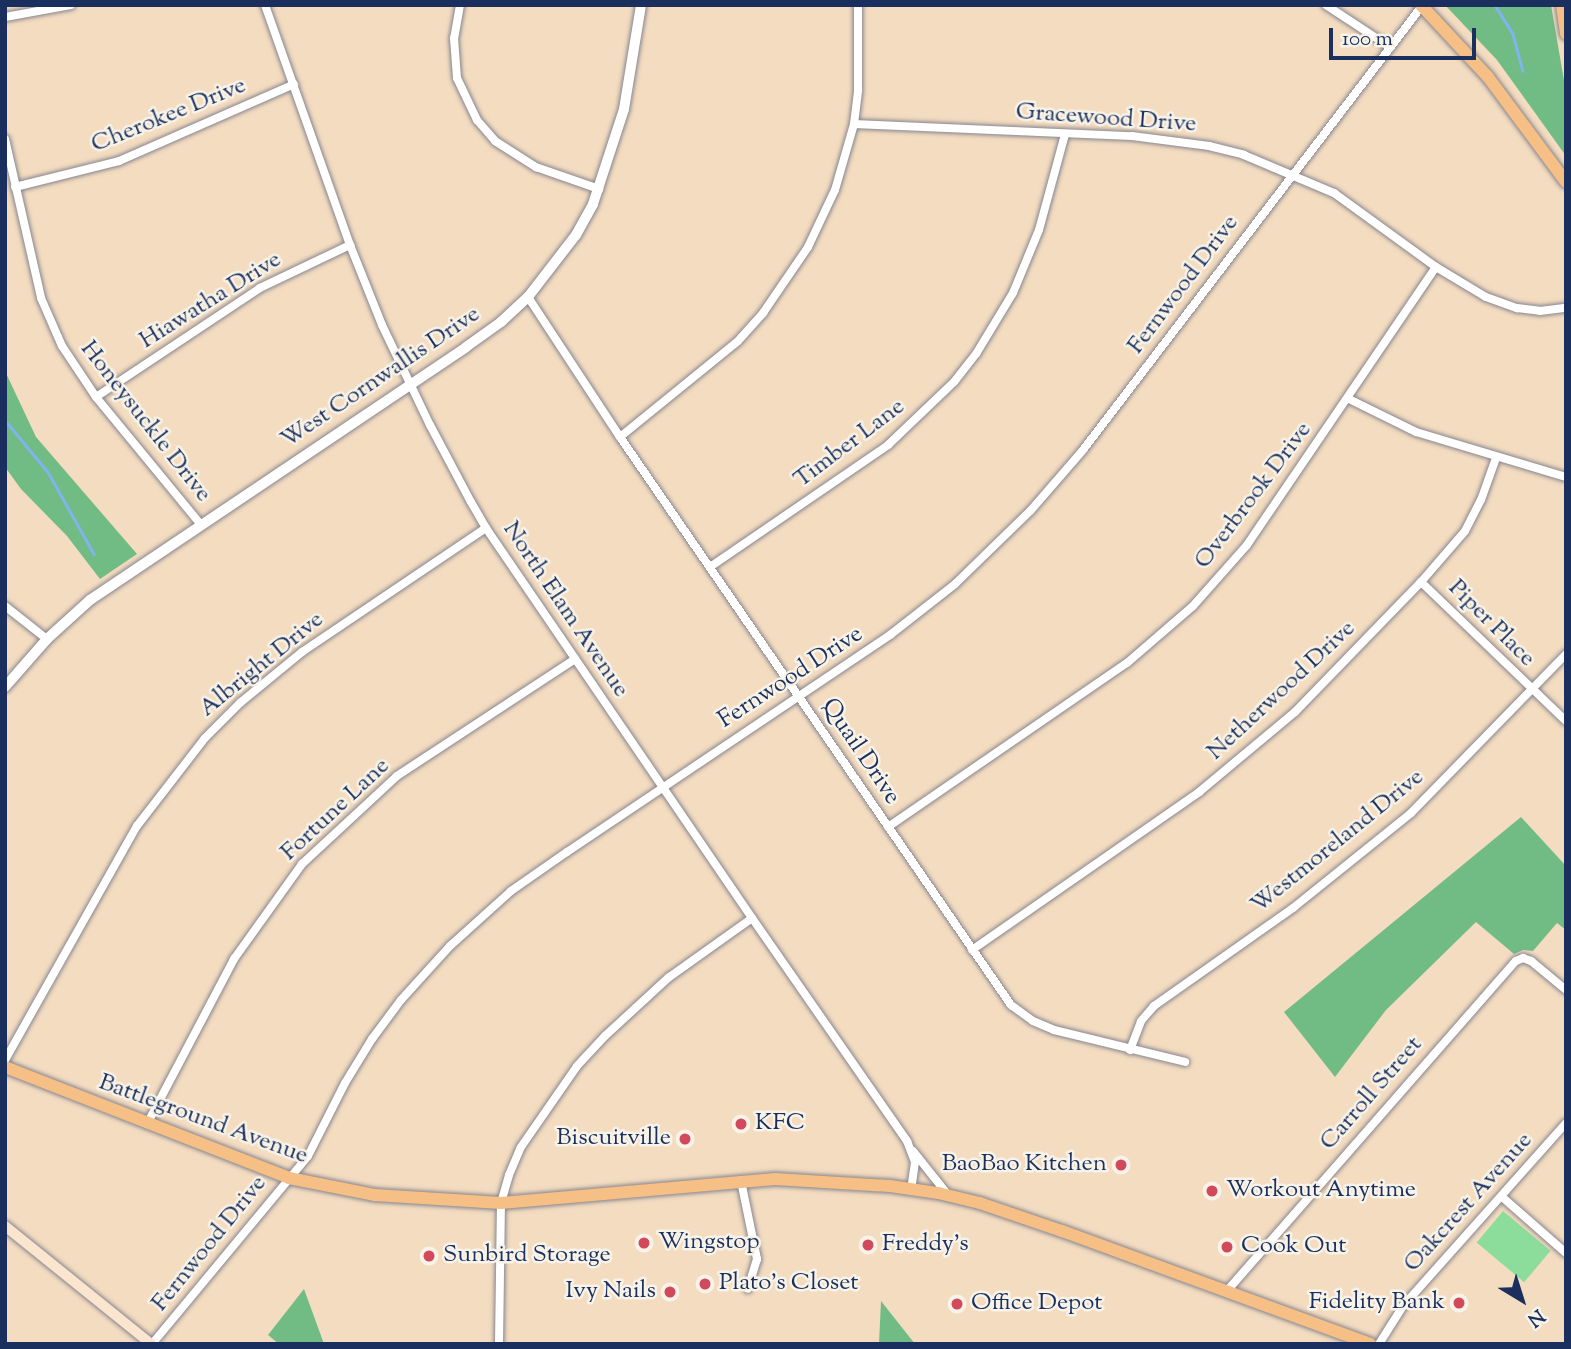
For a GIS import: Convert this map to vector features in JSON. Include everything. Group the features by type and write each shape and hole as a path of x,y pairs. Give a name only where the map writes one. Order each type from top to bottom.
{"main road":[{"path":"1562,5 1566,34"},
{"path":"1421,6 1488,77 1566,181"},
{"name":"Battleground Avenue","path":"5,1067 289,1178 375,1195 501,1203 741,1181 820,1181 948,1195 1062,1231 1370,1344"},
{"path":"5,1226 152,1344"}],"street":[{"path":"5,17 71,5"},
{"name":"North Elam Avenue","path":"265,5 350,245 411,385 486,528 751,918 835,1034 913,1151 948,1195"},
{"path":"460,5 454,38 457,78 477,120 495,141 536,167 599,189"},
{"name":"West Cornwallis Drive","path":"5,687 47,639 90,600 411,385 501,322 527,297 576,235 599,189 624,109 641,5"},
{"path":"620,437 713,364 764,313 787,281 824,215 845,163 853,124 858,90 858,5"},
{"path":"1326,5 1390,47"},
{"name":"Fernwood Drive","path":"152,1344 307,1156 345,1083 372,1039 445,951 511,891 662,785 799,697 921,611 955,584 1031,509 1091,440 1421,6"},
{"name":"Cherokee Drive","path":"15,187 118,161 293,84"},
{"name":"Gracewood Drive","path":"853,124 1169,139 1244,155 1334,193 1436,267 1486,297 1517,308 1540,311 1566,308"},
{"name":"Timber Lane","path":"710,567 888,445 954,382 982,345 1013,293 1040,230 1065,134"},
{"name":"Honeysuckle Drive","path":"5,139 48,318 73,367 201,525"},
{"name":"Hiawatha Drive","path":"96,397 260,289 350,245"},
{"name":"Overbrook Drive","path":"888,827 1127,663 1193,606 1247,545 1349,399 1436,267"},
{"name":"Quail Drive","path":"527,297 972,950 1020,1014 1054,1030 1185,1062"},
{"path":"1349,399 1416,432 1566,477"},
{"name":"Netherwood Drive","path":"972,950 1240,760 1295,712 1421,582 1465,531 1481,500 1496,458"},
{"name":"Albright Drive","path":"5,1060 137,826 205,738 252,693 312,645 486,528"},
{"name":"Piper Place","path":"1421,582 1566,721"},
{"path":"5,606 47,639"},
{"name":"Westmoreland Drive","path":"1130,1050 1141,1021 1164,996 1293,908 1411,813 1566,654"},
{"name":"Fortune Lane","path":"147,1124 234,958 302,864 397,776 575,659"},
{"path":"499,1344 501,1203 521,1147 581,1062 668,978 751,918"},
{"name":"Carroll Street","path":"1226,1292 1509,968 1523,958 1531,961 1566,990"},
{"name":"Oakcrest Avenue","path":"1379,1344 1403,1306 1566,1123"},
{"path":"911,1189 915,1162 913,1151"},
{"path":"741,1181 757,1259 748,1289"},
{"path":"1502,1197 1566,1253"}],"green space":[{"path":"1445,5 1551,5 1566,92 1566,156 1497,60"},
{"path":"5,371 36,437 137,554 100,579 67,536 21,489 5,467"},
{"path":"1521,817 1566,866 1566,930 1557,923 1533,951 1523,950 1514,954 1476,922 1386,1010 1335,1077 1284,1012"},
{"path":"1503,1211 1550,1251 1524,1282 1477,1242"},
{"path":"304,1289 324,1344 279,1344 268,1335"},
{"path":"881,1301 915,1344 879,1344"}],"waterway":[{"path":"1495,5 1513,34 1523,71"},
{"path":"5,420 48,472 94,554"}],"place":[{"name":"KFC","path":"741,1124"},
{"name":"Biscuitville","path":"685,1139"},
{"name":"BaoBao Kitchen","path":"1121,1165"},
{"name":"Workout Anytime","path":"1212,1191"},
{"name":"Wingstop","path":"644,1243"},
{"name":"Freddy's","path":"868,1245"},
{"name":"Cook Out","path":"1227,1247"},
{"name":"Sunbird Storage","path":"429,1256"},
{"name":"Plato's Closet","path":"705,1284"},
{"name":"Ivy Nails","path":"670,1292"},
{"name":"Fidelity Bank","path":"1459,1303"},
{"name":"Office Depot","path":"957,1304"}]}
